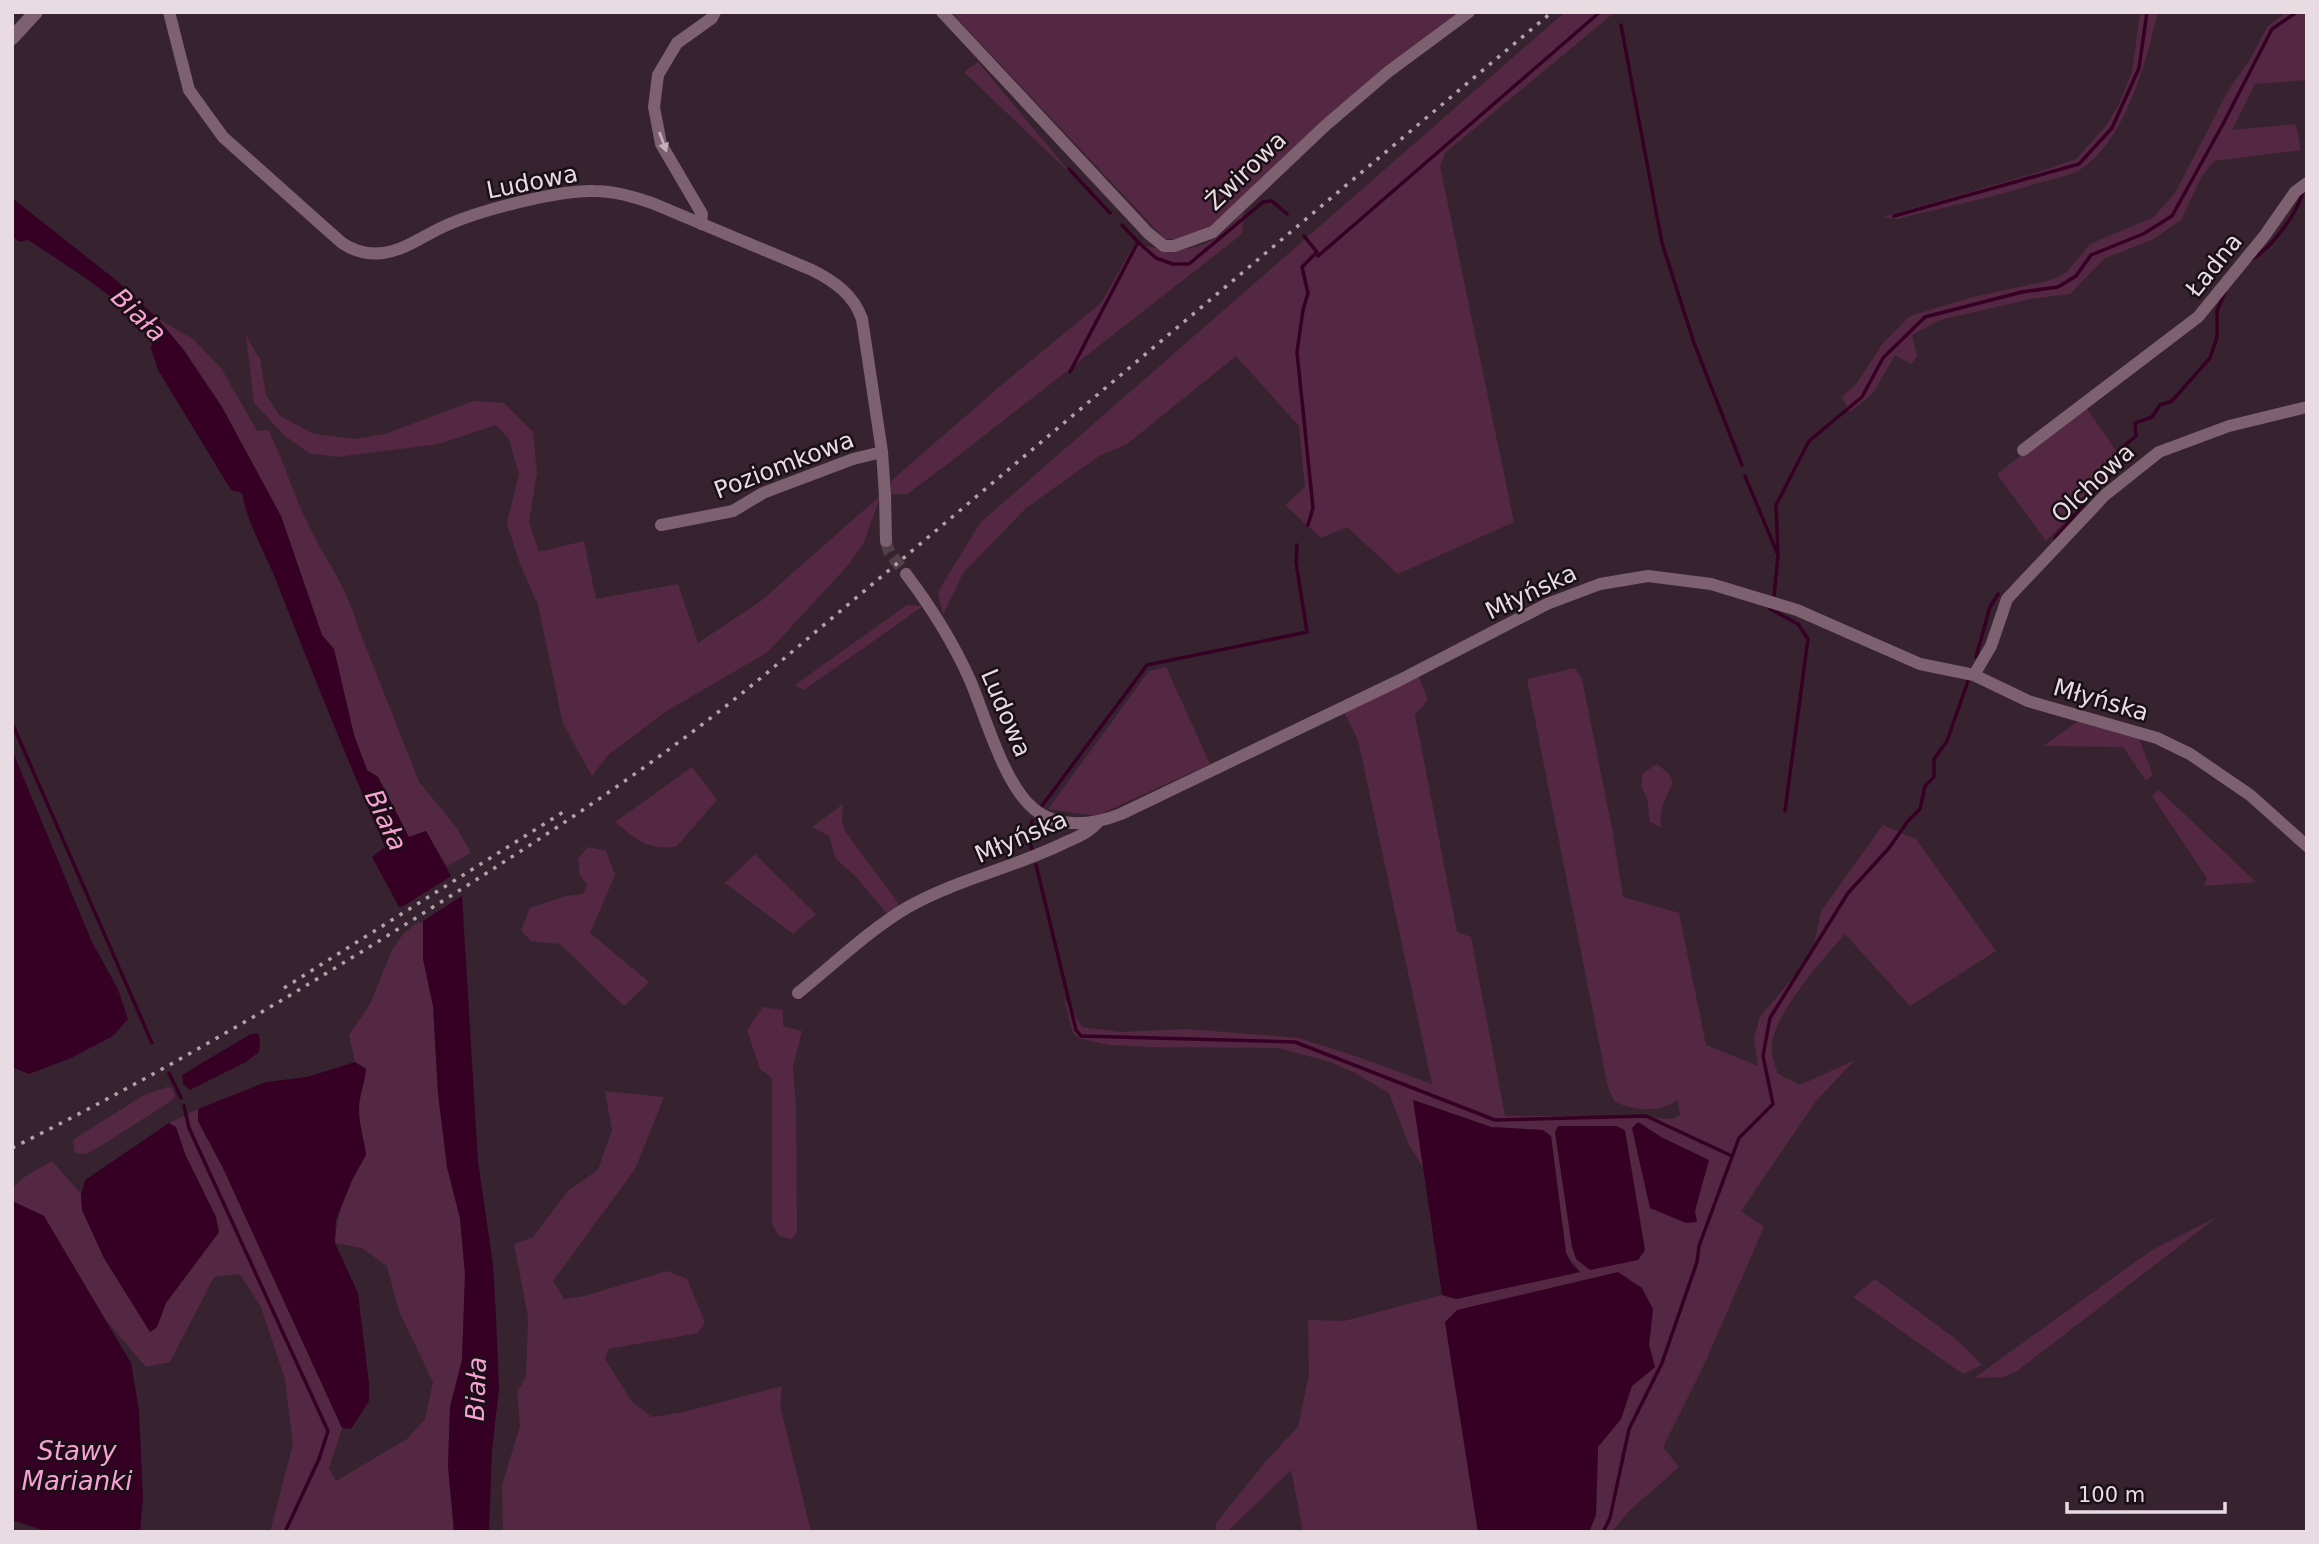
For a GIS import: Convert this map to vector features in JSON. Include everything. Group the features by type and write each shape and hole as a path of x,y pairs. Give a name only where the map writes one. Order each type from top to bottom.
{"street":[{"path":"12,38 36,12"},
{"name":"Ludowa","path":"169,12 189,90 223,138 342,243 354,250 370,254 393,251 446,225 475,215 587,191 627,195 812,270 834,283 852,299 862,319 881,452 886,502 886,541"},
{"path":"701,224 702,214 661,144 654,107 658,75 677,43 712,18 715,12"},
{"name":"Żwirowa","path":"942,12 1148,233 1164,246 1174,246 1213,232 1326,125 1388,72 1469,12"},
{"name":"Ładna","path":"2023,450 2198,317 2265,235 2295,192 2307,183"},
{"name":"Olchowa","path":"1974,675 1991,646 2007,599 2115,486 2159,452 2229,426 2307,407"},
{"name":"Poziomkowa","path":"661,525 733,511 763,494 853,459 881,452"},
{"name":"Ludowa","path":"906,574 933,611 960,659 1010,776 1027,802 1051,819 1070,823 1098,821"},
{"name":"Młyńska","path":"799,993 873,932 908,908 946,889 1043,853 1092,830 1098,821 1121,814 1385,687 1547,604 1600,584 1648,576 1711,584 1797,610 1920,664 1974,675 2028,701 2157,738 2190,754 2250,795 2307,846"}],"shaded area":[{"path":"951,12 1460,12 1210,227 1182,239 1165,239"},
{"path":"1565,12 1615,12 1445,153 1440,166 1514,522 1398,574 1347,527 1321,538 1285,505 1305,487 1299,426 1236,356 1127,444 1099,456 1026,508 963,573 943,615 938,592 980,523"},
{"path":"2140,12 2158,12 2140,77 2121,122 2109,141 2078,171 1897,219 1883,217 2076,159 2105,127 2119,104 2132,72"},
{"path":"2286,12 2307,12 2307,80 2255,84 2232,130 2296,124 2301,150 2214,161 2202,176 2181,220 2152,240 2105,258 2070,294 2031,299 1940,320 1912,335 1917,356 1911,364 1895,355 1873,393 1850,412 1842,397 1857,383 1883,343 1910,316 1973,297 2051,280 2067,272 2090,244 2154,217 2175,193 2228,91 2249,61 2267,27"},
{"path":"978,62 1073,176 964,72"},
{"path":"1244,211 1242,234 949,463 907,494 891,494 891,481 1101,303 1135,243 1166,249 1196,247 1216,238"},
{"path":"157,318 193,339 221,368 257,431 268,430 306,520 347,598 419,782 457,828 471,853 447,866 426,831 409,837 378,777 367,770 354,735 334,649 322,635 281,516 222,407 183,349"},
{"path":"246,336 260,359 266,395 280,416 314,434 355,439 385,434 474,401 504,403 533,432 537,473 529,522 539,552 584,541 596,599 678,584 698,643 761,601 881,495 864,542 850,563 768,652 665,712 608,755 592,776 563,724 538,605 520,564 507,523 519,474 509,439 496,425 439,444 337,457 309,453 285,436 254,403"},
{"path":"2085,406 2124,462 2046,541 1997,474"},
{"path":"907,605 923,606 804,690 795,685"},
{"path":"1166,667 1210,764 1096,816 1048,809 1149,671"},
{"path":"1575,668 1582,679 1623,897 1679,913 1706,1045 1758,1066 1754,1038 1760,1017 1812,955 1821,911 1883,825 1916,839 1996,951 1910,1006 1845,934 1792,1000 1772,1042 1772,1054 1778,1074 1800,1085 1855,1060 1816,1101 1741,1211 1764,1227 1704,1365 1663,1447 1679,1467 1629,1511 1612,1532 1589,1532 1596,1515 1598,1447 1621,1419 1632,1386 1655,1367 1649,1345 1653,1309 1445,1322 1478,1532 1303,1532 1291,1470 1227,1532 1216,1532 1216,1523 1267,1460 1298,1427 1309,1374 1308,1320 1344,1321 1442,1295 1456,1299 1580,1272 1566,1253 1551,1136 1543,1130 1491,1127 1414,1100 1423,1167 1409,1145 1389,1093 1357,1074 1331,1062 1278,1048 1149,1047 1110,1045 1081,1039 1073,1033 1064,998 1082,1027 1120,1032 1186,1029 1299,1038 1432,1084 1358,740 1344,712 1418,675 1428,700 1415,715 1457,932 1471,937 1505,1116 1631,1116 1672,1119 1680,1115 1678,1100 1655,1109 1639,1109 1615,1102 1608,1088 1527,679","holes":["1639,1122 1661,1137 1699,1196 1695,1211 1696,1222"]},
{"path":"2083,718 2138,736 2153,775 2146,781 2123,747 2043,746"},
{"path":"1657,764 1668,773 1673,783 1662,810 1661,827 1650,822 1647,798 1641,786 1643,773"},
{"path":"692,767 717,800 677,846 659,847 643,842 615,822"},
{"path":"2159,790 2256,882 2204,886 2207,878 2152,796"},
{"path":"843,804 842,821 845,831 901,907 889,916 856,877 836,859 829,836 812,827"},
{"path":"588,847 606,851 615,875 590,933 649,982 624,1006 560,944 531,941 521,930 530,908 566,896 583,894 587,885 580,875 578,859"},
{"path":"755,854 816,914 793,934 725,883"},
{"path":"423,918 423,959 433,1006 438,1093 447,1167 460,1218 465,1274 462,1360 450,1407 448,1466 454,1532 270,1532 293,1444 285,1379 261,1307 240,1274 214,1277 170,1362 146,1367 105,1319 44,1216 12,1201 12,1188 26,1176 52,1161 81,1194 82,1210 104,1258 150,1332 157,1327 166,1303 219,1232 216,1217 185,1154 176,1127 169,1123 198,1109 198,1121 223,1168 342,1428 329,1468 336,1481 407,1439 425,1419 433,1382 399,1311 387,1266 362,1248 335,1243 338,1219 345,1197 366,1155 359,1109 366,1069 355,1062 349,1035 370,1004 392,950 403,934"},
{"path":"763,1007 783,1010 783,1026 802,1031 793,1067 797,1233 791,1239 779,1236 772,1224 772,1078 760,1069 747,1030"},
{"path":"167,1087 172,1088 175,1096 171,1101 101,1146 85,1154 75,1153 73,1141 80,1135 144,1095"},
{"path":"605,1091 664,1097 635,1169 553,1281 564,1299 585,1296 667,1271 687,1279 705,1322 698,1333 608,1349 605,1359 633,1403 652,1417 684,1412 782,1386 780,1405 811,1532 503,1532 502,1485 520,1426 517,1392 526,1377 528,1317 514,1244 533,1237 569,1190 598,1170 612,1130"},
{"path":"2217,1217 2017,1371 2003,1377 1974,1378 2152,1250"},
{"path":"1875,1279 1957,1340 1982,1365 1963,1374 1853,1297"}],"water":[{"name":"Biała","path":"12,198 116,280 157,318 183,349 222,407 281,516 322,635 334,649 354,735 367,770 378,777 409,837 426,831 462,896 478,1161 493,1264 496,1316 499,1389 492,1450 489,1532 454,1532 448,1466 450,1407 462,1360 465,1274 460,1218 447,1167 438,1093 433,1006 423,959 423,918 417,903 399,907 372,857 385,847 253,529 242,493 231,490 158,370 151,348 154,335 125,308 78,273 28,240 19,242 12,236"},
{"path":"12,750 92,942 118,989 128,1019 113,1036 69,1059 29,1074 12,1067"},
{"path":"258,1033 259,1052 246,1062 190,1090 183,1084 182,1075 249,1035"},
{"path":"355,1062 366,1069 359,1109 366,1155 352,1180 336,1220 335,1243 358,1293 369,1384 369,1401 351,1429 342,1428 223,1168 198,1121 198,1109 266,1082 307,1077"},
{"path":"1413,1100 1491,1127 1543,1130 1551,1136 1566,1253 1580,1272 1456,1299 1442,1295"},
{"path":"1638,1122 1661,1137 1709,1160 1695,1211 1697,1222 1686,1223 1650,1208 1632,1128"},
{"path":"169,1123 176,1127 185,1154 216,1217 219,1232 166,1303 157,1327 150,1332 104,1258 82,1210 81,1194 85,1180"},
{"path":"1558,1126 1616,1126 1625,1130 1645,1250 1638,1260 1590,1270 1576,1259 1555,1132"},
{"name":"Stawy Marianki","path":"12,1201 44,1216 131,1363 139,1410 143,1498 140,1532 48,1532 12,1520"},
{"path":"1618,1272 1642,1288 1653,1309 1649,1345 1655,1367 1632,1386 1621,1419 1598,1447 1596,1515 1589,1532 1478,1532 1445,1322 1457,1310"}],"pier":[{"path":"455,874 465,894 420,923 415,907 397,910"}],"waterway":[{"path":"1318,256 1600,12"},
{"path":"1894,216 2079,164 2112,128 2139,68 2147,12"},
{"path":"1778,555 1776,505 1809,441 1862,397 1883,358 1925,317 2022,292 2058,287 2076,276 2091,255 2143,234 2172,216 2272,29 2297,12"},
{"path":"1621,25 1662,243 1694,343 1742,465"},
{"path":"1069,169 1110,213"},
{"path":"2252,259 2268,247 2283,229 2303,192"},
{"path":"1070,372 1138,242 1156,258 1173,264 1189,264 1263,202 1272,201 1287,214"},
{"path":"1122,225 1137,241"},
{"path":"1304,236 1317,252 1302,267 1308,293 1297,352 1313,508 1308,525"},
{"path":"2055,538 2102,483 2119,468 2119,450 2136,436 2135,423 2152,417 2160,405 2172,401 2210,358 2217,337 2217,311 2225,292"},
{"path":"1745,476 1778,555 1774,596"},
{"path":"1041,807 1147,665 1307,632 1296,562 1297,545"},
{"path":"1976,657 1990,607 1998,594"},
{"path":"1770,609 1798,624 1808,639 1785,811"},
{"path":"1603,1532 1610,1518 1629,1429 1662,1363 1697,1262 1699,1246 1739,1138 1773,1104 1763,1056 1770,1018 1848,893 1920,809 1925,786 1934,777 1934,759 1947,741 1968,681"},
{"path":"12,723 152,1043"},
{"path":"1032,821 1028,834 1032,850"},
{"path":"1036,865 1076,1030 1081,1036 1295,1042 1495,1120 1646,1116 1732,1156"},
{"path":"169,1073 181,1098"},
{"path":"184,1106 189,1128 328,1431 319,1459 285,1532"}],"tunnel":[{"path":"886,541 889,552 906,574"}],"railway":[{"path":"12,1148 169,1065 322,976 468,885 646,766 774,667 1552,12"},
{"path":"284,988 568,809"}]}
